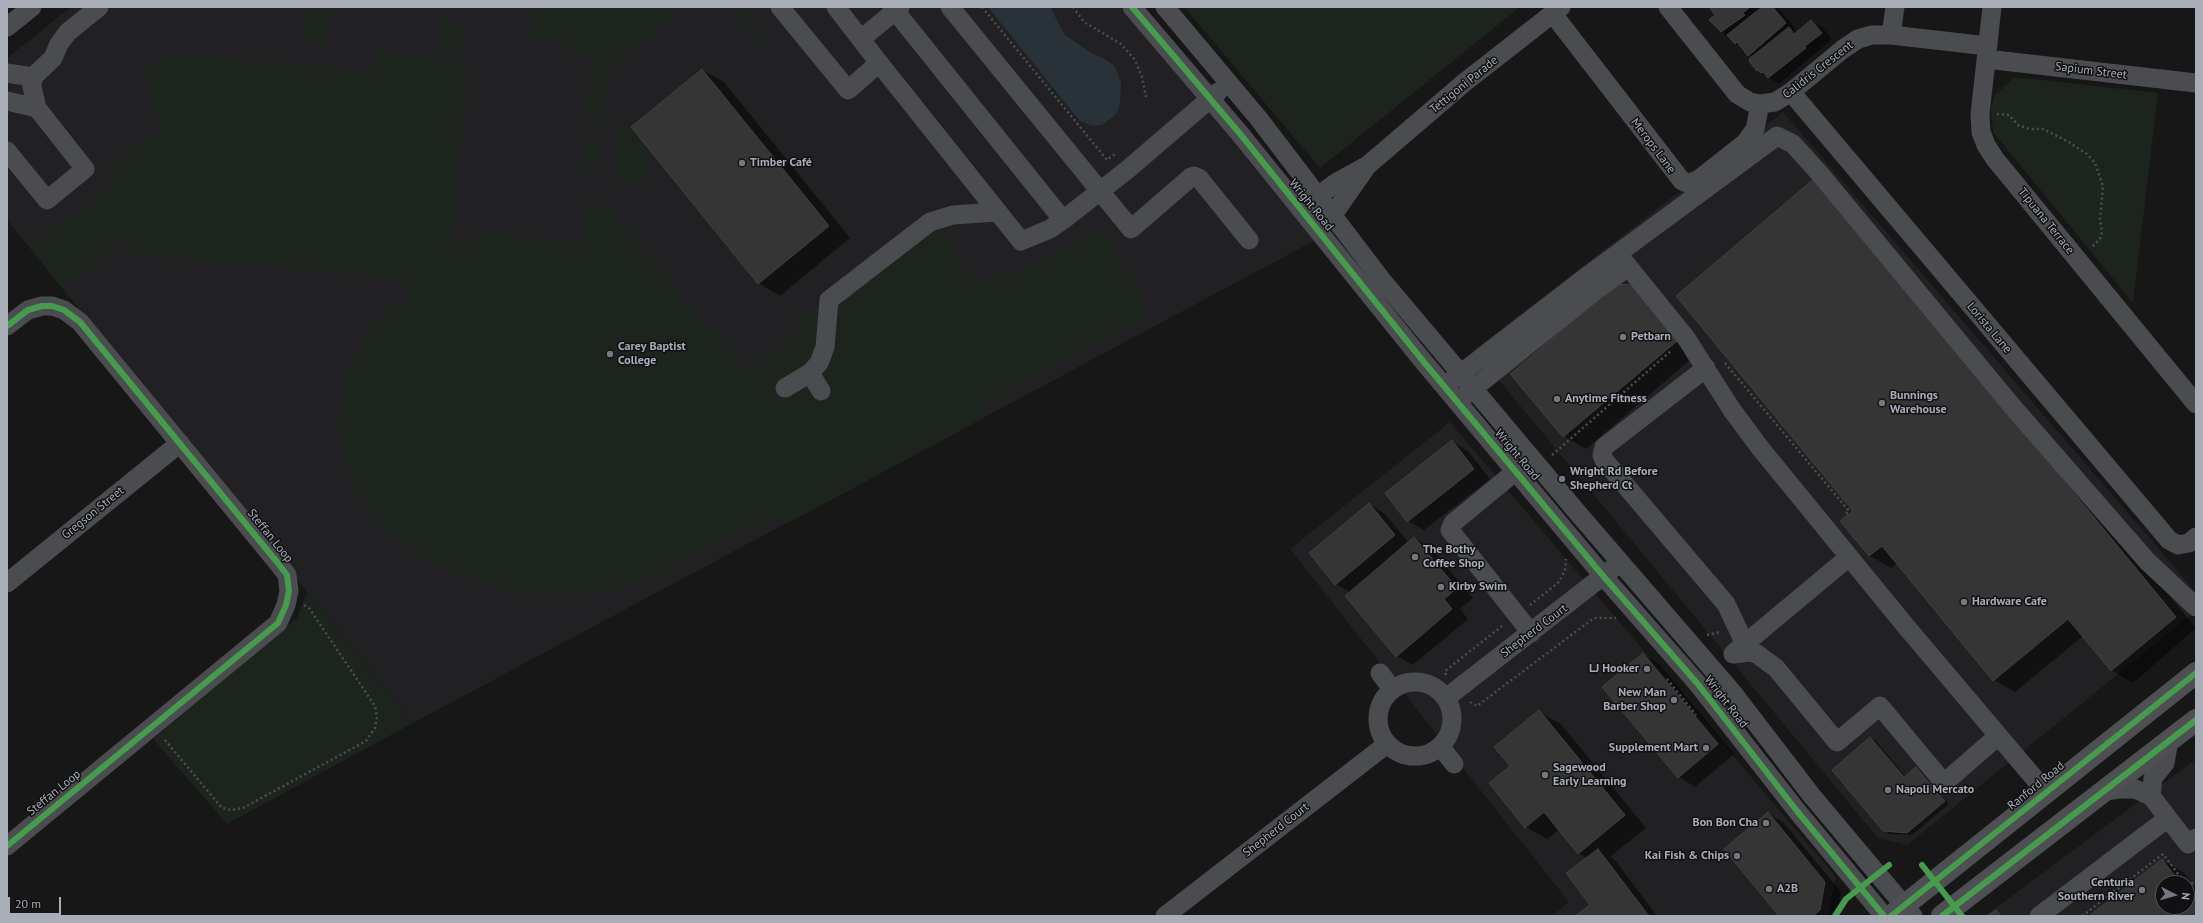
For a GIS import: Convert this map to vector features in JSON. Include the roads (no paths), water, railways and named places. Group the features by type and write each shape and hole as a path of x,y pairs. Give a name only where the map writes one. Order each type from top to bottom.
{"main road":[{"name":"Ranford Road","path":"1903,913 2046,792 2196,673"},
{"path":"1942,916 2196,720"}],"street":[{"path":"7,27 32,7"},
{"path":"7,151 46,200 85,169 37,108 32,87 33,77 53,58 59,44 68,32 99,7"},
{"path":"780,7 848,90 879,63"},
{"path":"836,7 1021,241 1050,229 1100,192 1228,83"},
{"path":"950,7 1131,229 1191,177 1199,178 1249,240"},
{"name":"Wright Road","path":"1132,7 1210,99 1458,402 1604,577 1697,683 1797,811 1884,916"},
{"name":"Wright Road","path":"1165,7 1259,119 1381,279 1714,670 1903,913"},
{"path":"1668,7 1737,94 1750,102 1760,104"},
{"path":"1891,35 1895,7"},
{"name":"Tipuana Terrace","path":"1992,7 1980,114 1982,132 1986,145 1995,159 2196,404"},
{"path":"861,39 896,8 1063,220"},
{"name":"Merops Lane","path":"1557,10 1682,181 1688,184 1698,180 1745,142 1755,129 1760,104"},
{"name":"Tettigoni Parade","path":"1300,210 1316,195 1368,165 1465,82 1557,10"},
{"name":"Calidris Crescent","path":"1760,104 1775,102 1791,92 1858,39 1872,35 1891,35 1987,52"},
{"name":"Sapium Street","path":"1987,52 2196,83"},
{"path":"7,73 33,77"},
{"name":"Lorista Lane","path":"1791,92 2169,540 2178,545 2189,543 2196,537"},
{"path":"7,101 37,108"},
{"path":"1458,402 1473,388 1632,267 1777,136 1793,144 1898,266 2012,406 2147,561 2196,608"},
{"name":"Tettigoni Parade","path":"1316,229 1332,216 1368,165"},
{"path":"785,388 810,373 819,363 825,347 829,300 930,222 953,215 997,212"},
{"path":"1445,386 1461,374 1632,267"},
{"path":"1632,267 1686,338 1714,364 1732,410 1761,449 1849,557 2046,792"},
{"name":"Steffan Loop","path":"7,326 28,310 52,306 64,310 80,322 287,575 288,591 286,605 278,623 7,846"},
{"path":"1714,364 1602,450 1604,460 1726,604 1739,649"},
{"path":"810,373 822,391"},
{"name":"Gregson Street","path":"7,583 180,443"},
{"path":"1516,471 1453,523 1450,530 1531,633"},
{"path":"1697,683 1849,557"},
{"name":"Shepherd Court","path":"1446,698 1604,577 1621,562"},
{"path":"1739,649 1757,654 1776,668 1837,742 1880,706 1944,783 1998,736"},
{"path":"1380,673 1392,689"},
{"path":"1415,681 1427,683 1438,689 1446,698 1451,710 1452,722 1449,734 1440,746 1433,752 1421,756 1409,756 1397,752 1387,744 1381,734 1378,722 1379,710 1383,698 1392,689 1415,681"},
{"path":"2151,796 2153,778 2165,763 2169,740"},
{"name":"Shepherd Court","path":"1165,916 1387,744"},
{"path":"1440,746 1454,764"},
{"path":"2102,792 2120,789 2136,789 2151,796 2188,844 2196,838"},
{"path":"1797,811 1812,796"},
{"path":"2039,916 2168,818"}],"place":[{"name":"Timber Café","path":"742,163"},
{"name":"Petbarn","path":"1623,337"},
{"name":"Carey Baptist College","path":"610,354"},
{"name":"Anytime Fitness","path":"1557,399"},
{"name":"Bunnings Warehouse","path":"1882,403"},
{"name":"Wright Rd Before Shepherd Ct","path":"1562,479"},
{"name":"The Bothy Coffee Shop","path":"1415,557"},
{"name":"Kirby Swim","path":"1441,587"},
{"name":"Hardware Cafe","path":"1964,602"},
{"name":"LJ Hooker","path":"1647,669"},
{"name":"New Man Barber Shop","path":"1674,700"},
{"name":"Supplement Mart","path":"1706,748"},
{"name":"Sagewood Early Learning","path":"1545,775"},
{"name":"Napoli Mercato","path":"1888,790"},
{"name":"Bon Bon Cha","path":"1766,823"},
{"name":"Kai Fish & Chips","path":"1737,856"},
{"name":"A2B","path":"1769,889"},
{"name":"Centuria Southern River","path":"2142,890"}]}
